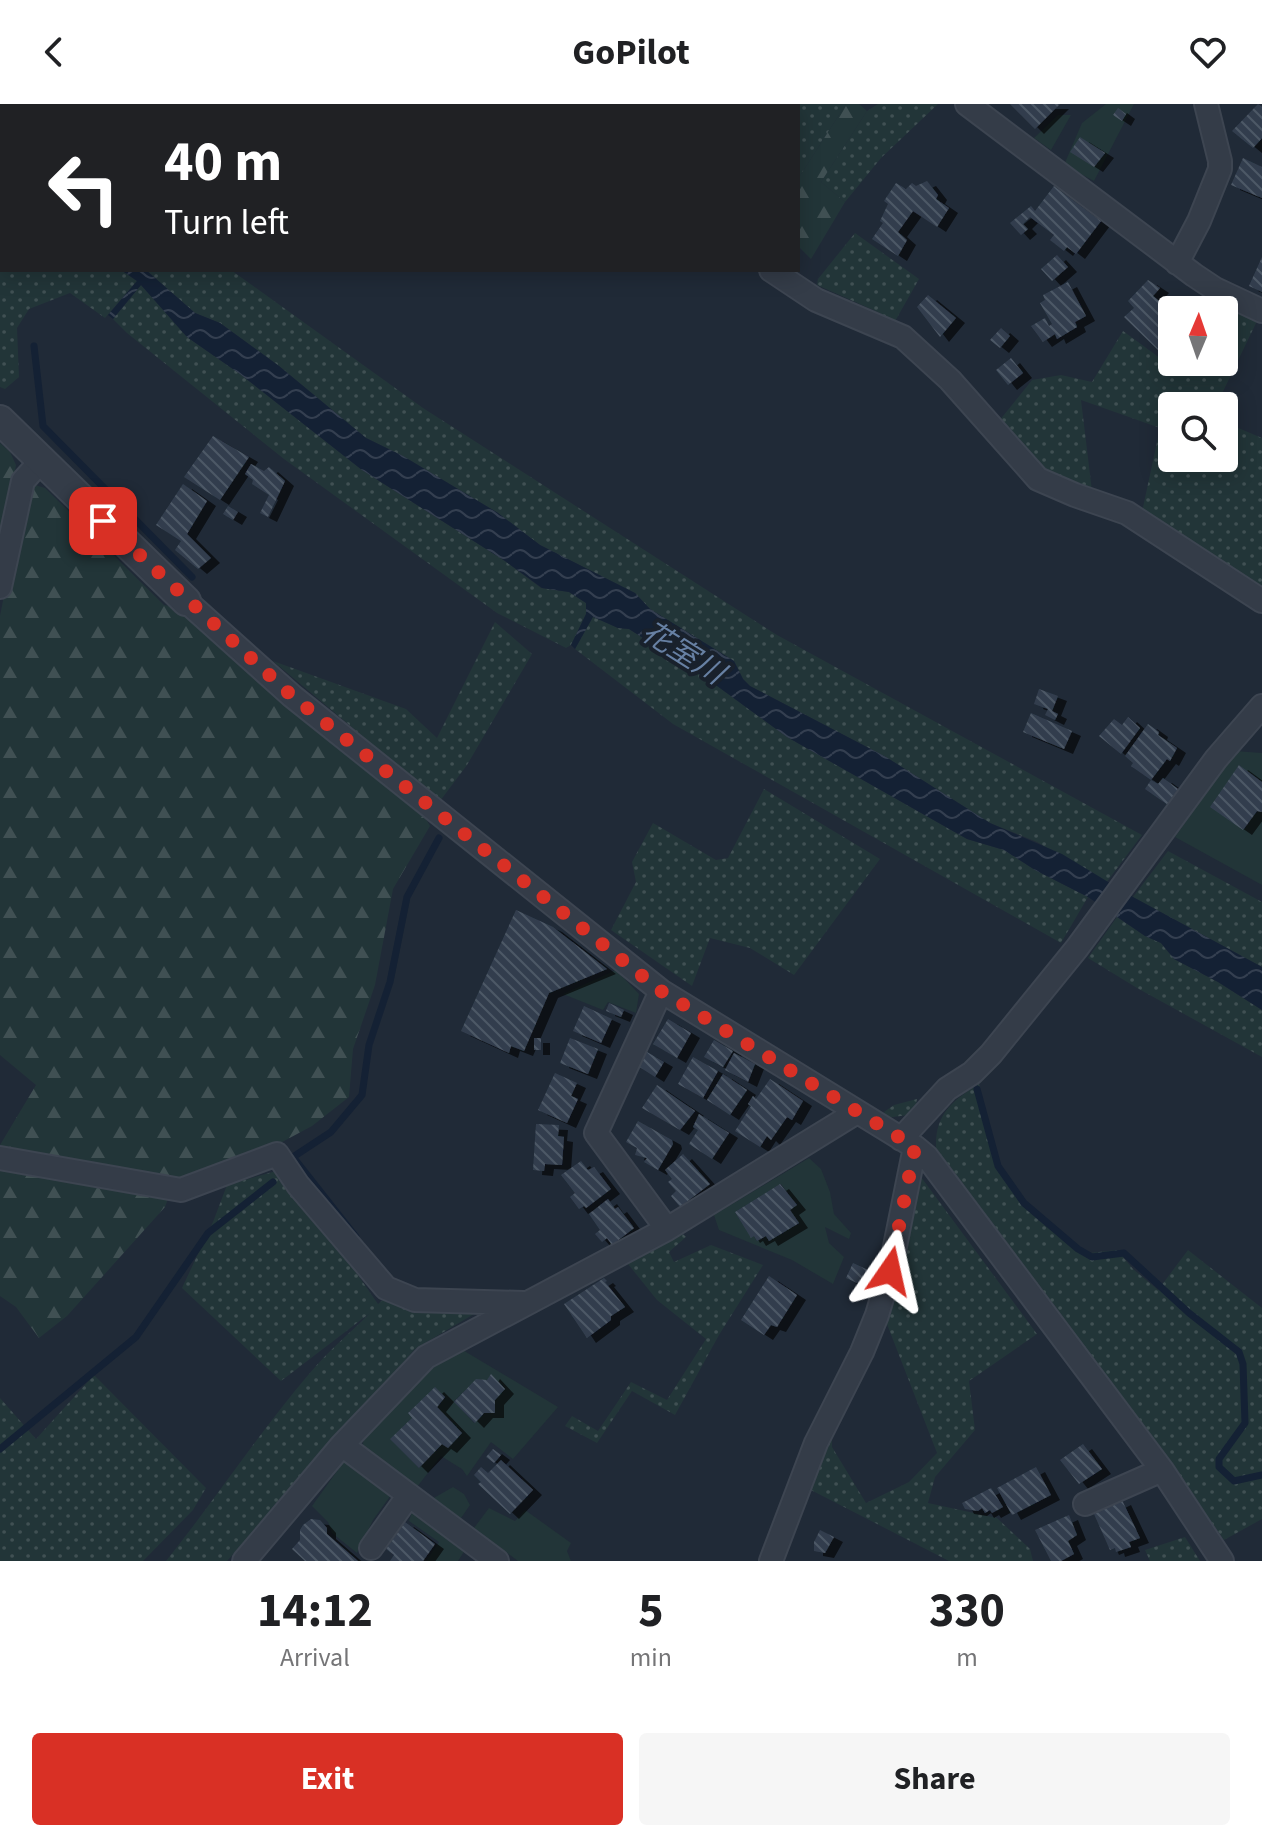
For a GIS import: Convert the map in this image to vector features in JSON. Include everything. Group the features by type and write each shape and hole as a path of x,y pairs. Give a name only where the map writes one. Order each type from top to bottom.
{"street":[{"path":"967,104 1177,263 1215,289 1262,311"},
{"path":"1177,263 1199,221 1220,169 1206,104"},
{"path":"774,272 816,300 903,337 950,380 1038,479 1127,513 1262,601"},
{"path":"0,420 186,601 292,696 661,991 908,1143 936,1167 1162,1470 1222,1561"},
{"path":"0,587 23,481 41,461"},
{"path":"771,1561 816,1443 877,1315 890,1271 908,1143 947,1089 972,1073 991,1054 1077,948 1216,759 1262,706"},
{"path":"661,991 596,1133 667,1229"},
{"path":"244,1561 342,1445 426,1357 667,1229 857,1112"},
{"path":"0,1158 181,1190 277,1154 298,1185 386,1288 415,1300 524,1303"},
{"path":"342,1445 497,1561"},
{"path":"1085,1504 1162,1470"},
{"path":"371,1548 409,1495"}],"green space":[{"path":"800,104 846,104 800,176"},
{"path":"846,104 859,104 867,111 821,182 845,202 811,259 800,248 800,176"},
{"path":"878,104 938,104 881,158 845,202 821,182 867,111"},
{"path":"1106,104 1134,104 1094,181 1064,165 1082,123"},
{"path":"1058,115 1071,115 1051,150 1034,138"},
{"path":"855,233 919,279 894,323 880,313 817,285 818,279"},
{"path":"0,272 124,272 137,281 105,318 70,293 29,309 17,328 19,377 5,389 0,387"},
{"path":"148,272 234,272 423,408 777,635 1142,835 1106,883 1037,842 990,823 886,757 750,686 734,661 650,609 635,593 540,545 498,513 403,456 366,438 279,366 220,323 195,313"},
{"path":"141,285 187,337 240,374 362,470 505,561 541,588 569,592 586,603 586,614 571,645 566,648 497,613 284,459 127,333 113,319"},
{"path":"1238,310 1258,319 1238,360"},
{"path":"1123,331 1158,357 1158,376 1230,376 1223,392 1158,392 1158,427 1081,400 1092,491 1042,468 999,421 1032,380 1061,375 1092,382"},
{"path":"1238,428 1262,438 1262,587 1142,512 1158,437 1158,472 1238,472"},
{"path":"0,443 10,452 16,465 0,548"},
{"path":"35,485 45,488 164,605 179,608 286,706 426,819 430,826 393,889 375,985 353,1049 349,1097 312,1126 256,1156 182,1181 0,1150 0,1145 36,1085 0,1055 0,616 25,490"},
{"path":"593,616 618,628 629,629 713,683 787,737 967,839 1004,850 1088,897 1061,943 673,724 575,649"},
{"path":"495,622 532,654 467,765 440,801 273,661 406,709 437,738"},
{"path":"1235,751 1262,753 1262,782 1239,766 1257,811 1262,812 1262,885 1175,837"},
{"path":"764,789 880,859 794,975 750,948 710,938 692,986 611,930 636,882 632,862 653,823 716,860 728,858"},
{"path":"1168,851 1262,902 1262,967 1133,897"},
{"path":"1117,917 1161,943 1174,959 1262,1010 1262,1057 1088,958"},
{"path":"616,970 639,994 636,1013 608,1002 603,1010 563,994"},
{"path":"979,1084 993,1153 1021,1205 1081,1254 1117,1250 1133,1269 1158,1290 1188,1250 1262,1308 1262,1519 1224,1540 936,1148 942,1117 953,1103"},
{"path":"917,1099 908,1115 886,1118 884,1112 894,1105"},
{"path":"809,1158 821,1169 834,1214 851,1233 849,1239 825,1227 829,1243 844,1257 833,1284 792,1260 719,1230 714,1215","holes":["781,1184 797,1205 790,1210 798,1223 769,1241 766,1236 757,1241 754,1236 751,1237 735,1212"]},
{"path":"0,1163 170,1193 165,1207 67,1316 39,1338 16,1307 0,1296"},
{"path":"276,1171 282,1184 335,1242 378,1304 385,1298 421,1310 474,1314 415,1349 227,1561 166,1561 290,1397 323,1358 370,1313 281,1381 182,1288 227,1185"},
{"path":"921,1177 1037,1334 969,1381 975,1430 935,1477 928,1503 997,1518 1030,1549 1033,1561 949,1561 809,1489 832,1429 832,1447 866,1503 909,1482 937,1453 885,1319"},
{"path":"681,1232 686,1237 669,1252 674,1262 711,1245 763,1265 719,1335 675,1415 632,1391 597,1443 565,1426 572,1416 598,1431 631,1382 667,1400 706,1339 657,1300 628,1264"},
{"path":"456,1346 558,1407 513,1459 491,1442 467,1476 462,1469 441,1456 417,1487 366,1453 363,1444 364,1435 415,1380","holes":["491,1375 505,1389 495,1400 495,1413 484,1413 474,1423 454,1401 476,1380 487,1380","435,1388 445,1397 437,1407 462,1433 442,1444 419,1468 391,1439 412,1418 408,1413"]},
{"path":"94,1375 206,1488 193,1510 143,1561 0,1561 0,1398 36,1439"},
{"path":"345,1460 391,1495 373,1520 357,1553 332,1533 328,1522 312,1506"},
{"path":"453,1487 464,1494 470,1505 461,1518 432,1499"},
{"path":"489,1508 515,1521 525,1510 571,1543 567,1551 571,1561 518,1561 474,1528"},
{"path":"412,1512 465,1550 458,1561 426,1561 439,1542 409,1521"},
{"path":"1185,1537 1200,1561 1150,1561 1145,1550"}],"water":[{"name":"花室川","path":"124,272 148,272 195,313 220,323 279,366 366,438 403,456 498,513 540,545 635,593 650,609 734,661 750,686 886,757 990,823 1062,854 1133,897 1262,967 1262,1010 1174,959 1161,943 1145,936 1088,897 1004,850 967,839 787,737 713,683 629,629 618,628 593,617 575,649 571,645 586,614 586,603 569,592 542,588 362,470 240,374 187,337 141,285 113,319 108,315 137,281"}],"building":[{"path":"1010,104 1060,104 1035,129"},
{"path":"1258,104 1262,107 1262,138 1253,148 1232,131"},
{"path":"1118,108 1126,114 1122,121 1113,115"},
{"path":"1080,137 1105,153 1094,167 1070,152"},
{"path":"1243,158 1262,167 1262,198 1231,185"},
{"path":"927,181 938,195 936,199 949,208 937,227 913,211 898,232 907,240 898,256 872,239 883,223 880,221 888,204 884,201 896,183 906,189 912,183 916,186"},
{"path":"1054,186 1101,221 1076,254 1067,247 1064,251 1050,240 1054,235 1030,217 1023,224 1028,229 1021,235 1010,223 1031,206 1035,211"},
{"path":"1057,255 1068,267 1052,281 1041,269"},
{"path":"1262,257 1262,292 1249,286"},
{"path":"1148,280 1160,288 1153,296 1158,300 1158,350 1124,317 1134,308 1128,301"},
{"path":"1068,282 1086,316 1075,322 1077,327 1057,339 1055,334 1043,342 1031,326 1045,318 1049,326 1052,324 1040,303 1045,300 1043,295"},
{"path":"928,295 956,318 940,337 917,307"},
{"path":"1001,328 1010,336 1000,348 990,340"},
{"path":"1011,358 1023,373 1008,385 996,370"},
{"path":"213,436 249,457 220,500 184,477"},
{"path":"251,464 264,471 269,467 285,481 268,517 260,513 269,495 252,484 253,480 245,474"},
{"path":"183,484 207,501 187,534 211,558 198,569 175,550 181,541 156,525"},
{"path":"228,506 238,512 233,520 223,514"},
{"path":"1039,689 1058,696 1052,711 1058,714 1055,720 1045,715 1048,709 1034,704"},
{"path":"1031,713 1072,731 1064,749 1023,732"},
{"path":"1128,717 1140,728 1121,754 1099,736 1114,719 1122,725"},
{"path":"1148,724 1177,748 1170,761 1167,759 1151,780 1131,766 1133,763 1125,756"},
{"path":"1239,765 1262,782 1262,812 1257,811 1243,830 1210,807"},
{"path":"1163,778 1178,789 1168,805 1145,789 1151,780 1158,784"},
{"path":"516,910 553,927 607,969 549,993 524,1051 511,1046 509,1053 461,1031"},
{"path":"609,1003 624,1010 621,1017 606,1011"},
{"path":"584,1006 612,1019 601,1043 573,1031"},
{"path":"668,1019 691,1033 677,1058 653,1044"},
{"path":"534,1038 541,1038 541,1050 534,1050"},
{"path":"570,1038 598,1049 588,1074 560,1063"},
{"path":"714,1040 733,1051 723,1067 704,1057"},
{"path":"647,1052 664,1062 655,1077 638,1066"},
{"path":"734,1053 755,1064 748,1082 725,1070"},
{"path":"693,1057 718,1071 703,1098 678,1084"},
{"path":"555,1073 577,1083 571,1096 578,1099 567,1123 538,1110"},
{"path":"723,1074 747,1090 730,1115 707,1100"},
{"path":"770,1079 803,1101 792,1120 787,1117 771,1140 767,1136 760,1147 735,1131 751,1106 748,1104 753,1096 756,1099"},
{"path":"657,1085 695,1111 680,1130 642,1108"},
{"path":"699,1114 729,1133 712,1159 689,1144 698,1130 693,1127"},
{"path":"638,1121 672,1140 673,1144 658,1170 644,1162 647,1158 635,1155 637,1148 626,1142"},
{"path":"536,1124 559,1125 558,1136 564,1137 562,1165 545,1164 544,1171 533,1170"},
{"path":"683,1154 710,1184 680,1207 671,1196 676,1191 668,1182 672,1179 665,1170"},
{"path":"581,1161 588,1170 594,1167 611,1189 586,1208 579,1209 570,1197 575,1193 561,1175"},
{"path":"780,1184 797,1205 790,1210 799,1223 769,1241 766,1236 757,1241 754,1236 751,1238 735,1212"},
{"path":"608,1199 634,1228 612,1245 607,1238 602,1242 595,1234 600,1230 589,1214"},
{"path":"853,1263 877,1274 870,1289 846,1278"},
{"path":"769,1276 797,1295 777,1327 771,1325 764,1335 741,1320"},
{"path":"604,1278 625,1307 587,1338 564,1304"},
{"path":"491,1374 505,1389 495,1400 495,1413 484,1413 475,1423 454,1402 476,1379 487,1380"},
{"path":"435,1387 445,1397 437,1407 462,1433 448,1448 442,1444 419,1468 390,1439 412,1418 408,1413"},
{"path":"1083,1444 1102,1469 1079,1484 1060,1460"},
{"path":"493,1449 501,1455 494,1463 486,1457"},
{"path":"501,1460 533,1490 510,1514 478,1484 481,1482 474,1475 481,1467 488,1473"},
{"path":"1036,1467 1051,1495 1012,1515 997,1488"},
{"path":"991,1488 1003,1507 992,1513 990,1510 985,1513 982,1508 978,1511 965,1509 962,1503"},
{"path":"1122,1500 1140,1538 1129,1542 1131,1547 1116,1552 1115,1548 1110,1550 1094,1514"},
{"path":"1069,1515 1077,1535 1068,1541 1074,1554 1061,1561 1051,1561 1035,1530"},
{"path":"311,1519 320,1520 327,1528 327,1534 358,1561 305,1561 292,1549 300,1540 303,1525"},
{"path":"405,1522 435,1544 423,1561 390,1561 394,1555 386,1549"},
{"path":"820,1530 834,1537 825,1553 814,1551 814,1542"}],"waterway":[{"path":"34,346 43,426 192,577"},
{"path":"356,1237 293,1157 331,1132 362,1095 369,1045 390,982 407,897 439,838"},
{"path":"977,1089 998,1166 1024,1203 1078,1249 1092,1257 1124,1253 1189,1313 1239,1352 1243,1364 1245,1423 1219,1459 1219,1467 1234,1481 1262,1475"},
{"path":"0,1449 136,1337 208,1233 273,1182"}],"route":[{"path":"103,521 292,696 661,991 915,1147 890,1271"}]}
